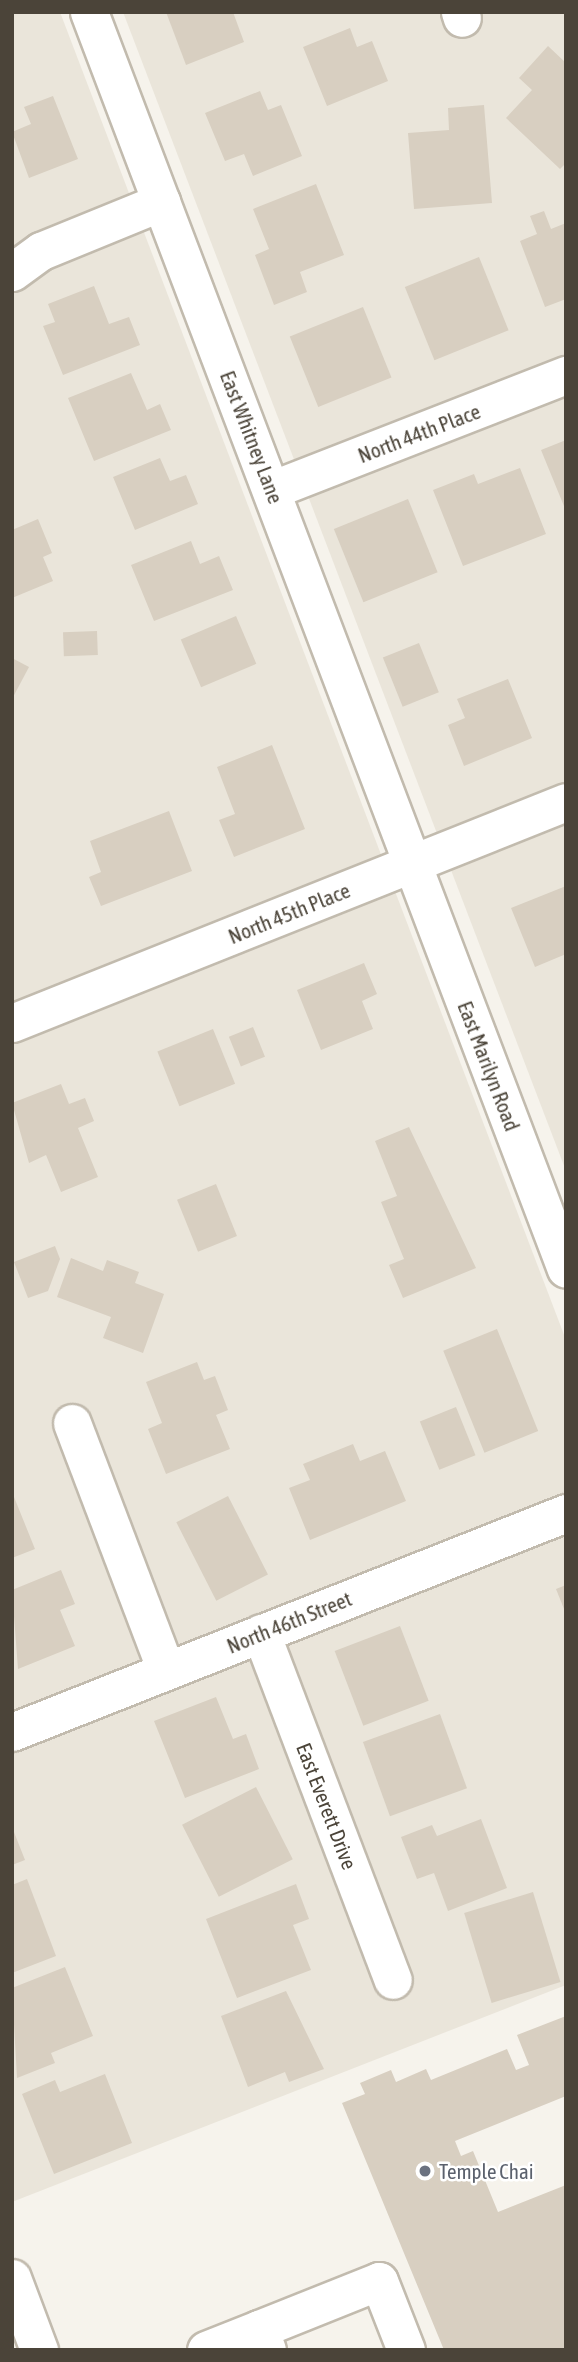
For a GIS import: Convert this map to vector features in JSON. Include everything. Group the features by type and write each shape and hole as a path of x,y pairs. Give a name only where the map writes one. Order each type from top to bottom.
{"street":[{"name":"East Whitney Lane","path":"89,12 412,864"},
{"path":"12,272 41,251 161,202"},
{"name":"North 44th Place","path":"271,491 566,375"},
{"name":"North 45th Place","path":"12,1023 566,802"},
{"name":"East Marilyn Road","path":"412,864 565,1266"},
{"path":"72,1423 166,1671"},
{"name":"North 46th Street","path":"12,1732 566,1513"},
{"name":"East Everett Drive","path":"261,1633 393,1980"},
{"path":"12,2278 39,2350"},
{"path":"206,2350 263,2339 379,2281 406,2350"}],"shaded area":[{"path":"12,12 60,12 566,1340 566,1985 12,2202"},
{"path":"123,12 566,12 566,1171"}],"building":[{"path":"166,12 233,12 244,42 186,65"},
{"path":"350,28 357,47 372,41 388,81 327,106 303,47"},
{"path":"548,46 566,63 566,163 560,169 506,118 532,90 519,78"},
{"path":"260,91 268,110 281,105 302,156 253,176 244,154 225,161 205,113"},
{"path":"53,96 78,159 29,178 12,132 31,124 24,107"},
{"path":"484,105 492,203 414,209 408,133 449,130 448,108"},
{"path":"316,184 344,255 300,272 307,292 274,305 255,255 269,249 253,209"},
{"path":"544,211 551,229 566,223 566,299 545,307 520,241 537,234 530,216"},
{"path":"479,257 509,330 434,360 405,287"},
{"path":"94,286 109,324 129,317 140,345 63,375 43,326 55,322 48,304"},
{"path":"363,307 391,377 318,407 290,337"},
{"path":"131,373 147,410 160,404 171,430 94,461 68,398"},
{"path":"566,440 566,511 541,450"},
{"path":"160,458 170,481 186,475 198,504 135,530 113,477"},
{"path":"520,468 546,534 463,566 433,490 474,474 478,484"},
{"path":"408,499 438,572 363,602 334,529"},
{"path":"38,519 52,553 43,557 53,581 12,598 12,530"},
{"path":"191,541 200,564 219,556 233,590 154,621 131,565"},
{"path":"236,616 256,664 201,687 181,639"},
{"path":"97,631 98,655 64,656 63,632"},
{"path":"419,643 439,692 403,707 383,658"},
{"path":"12,658 29,667 12,699"},
{"path":"508,679 532,738 464,766 448,725 465,718 457,699"},
{"path":"272,745 305,829 234,857 219,820 235,814 217,767"},
{"path":"169,811 192,871 101,906 89,877 101,872 90,841"},
{"path":"566,886 566,954 535,967 511,908"},
{"path":"364,963 377,994 362,1001 373,1029 321,1050 297,990"},
{"path":"253,1027 265,1057 241,1066 229,1037"},
{"path":"213,1029 235,1084 179,1106 157,1051"},
{"path":"61,1084 69,1104 85,1098 94,1121 78,1128 98,1177 61,1192 46,1155 29,1163 12,1103"},
{"path":"409,1127 476,1268 403,1298 389,1265 404,1259 381,1202 397,1196 375,1141"},
{"path":"216,1184 237,1236 198,1252 177,1200"},
{"path":"55,1246 60,1259 48,1291 28,1298 14,1262"},
{"path":"71,1258 103,1271 107,1260 139,1272 135,1283 164,1294 143,1353 103,1338 111,1317 57,1297"},
{"path":"497,1329 538,1431 484,1453 443,1351"},
{"path":"197,1362 204,1380 215,1376 228,1410 216,1415 230,1449 166,1474 148,1429 162,1423 146,1382"},
{"path":"456,1407 475,1455 439,1470 420,1422"},
{"path":"353,1444 360,1461 385,1451 406,1501 310,1540 289,1488 310,1480 303,1464"},
{"path":"12,1492 35,1549 12,1558"},
{"path":"228,1496 268,1574 216,1601 176,1522"},
{"path":"61,1570 75,1604 60,1610 75,1646 18,1669 12,1590"},
{"path":"566,1585 566,1614 556,1589"},
{"path":"400,1626 429,1701 363,1726 335,1651"},
{"path":"216,1697 233,1739 246,1734 259,1769 185,1798 154,1721"},
{"path":"440,1714 467,1788 390,1816 363,1742"},
{"path":"256,1787 293,1859 219,1897 182,1825"},
{"path":"481,1819 507,1888 448,1911 434,1873 417,1879 401,1837 432,1825 437,1836"},
{"path":"12,1827 25,1860 12,1865"},
{"path":"27,1879 56,1956 12,1973 12,1885"},
{"path":"296,1884 309,1919 293,1925 311,1970 237,1998 206,1919"},
{"path":"533,1892 560,1982 492,2003 464,1913"},
{"path":"65,1967 93,2036 51,2053 55,2063 17,2078 12,1988"},
{"path":"286,1991 324,2069 289,2082 285,2072 248,2087 221,2016"},
{"name":"Temple Chai","path":"566,2016 566,2096 455,2141 461,2156 473,2151 498,2212 566,2185 566,2350 444,2350 342,2103 365,2094 360,2083 391,2070 396,2082 426,2069 431,2080 507,2049 516,2070 529,2065 517,2035"},
{"path":"105,2074 132,2143 54,2174 22,2094 55,2080 60,2092"}],"place":[{"name":"Temple Chai","path":"425,2171"}]}
